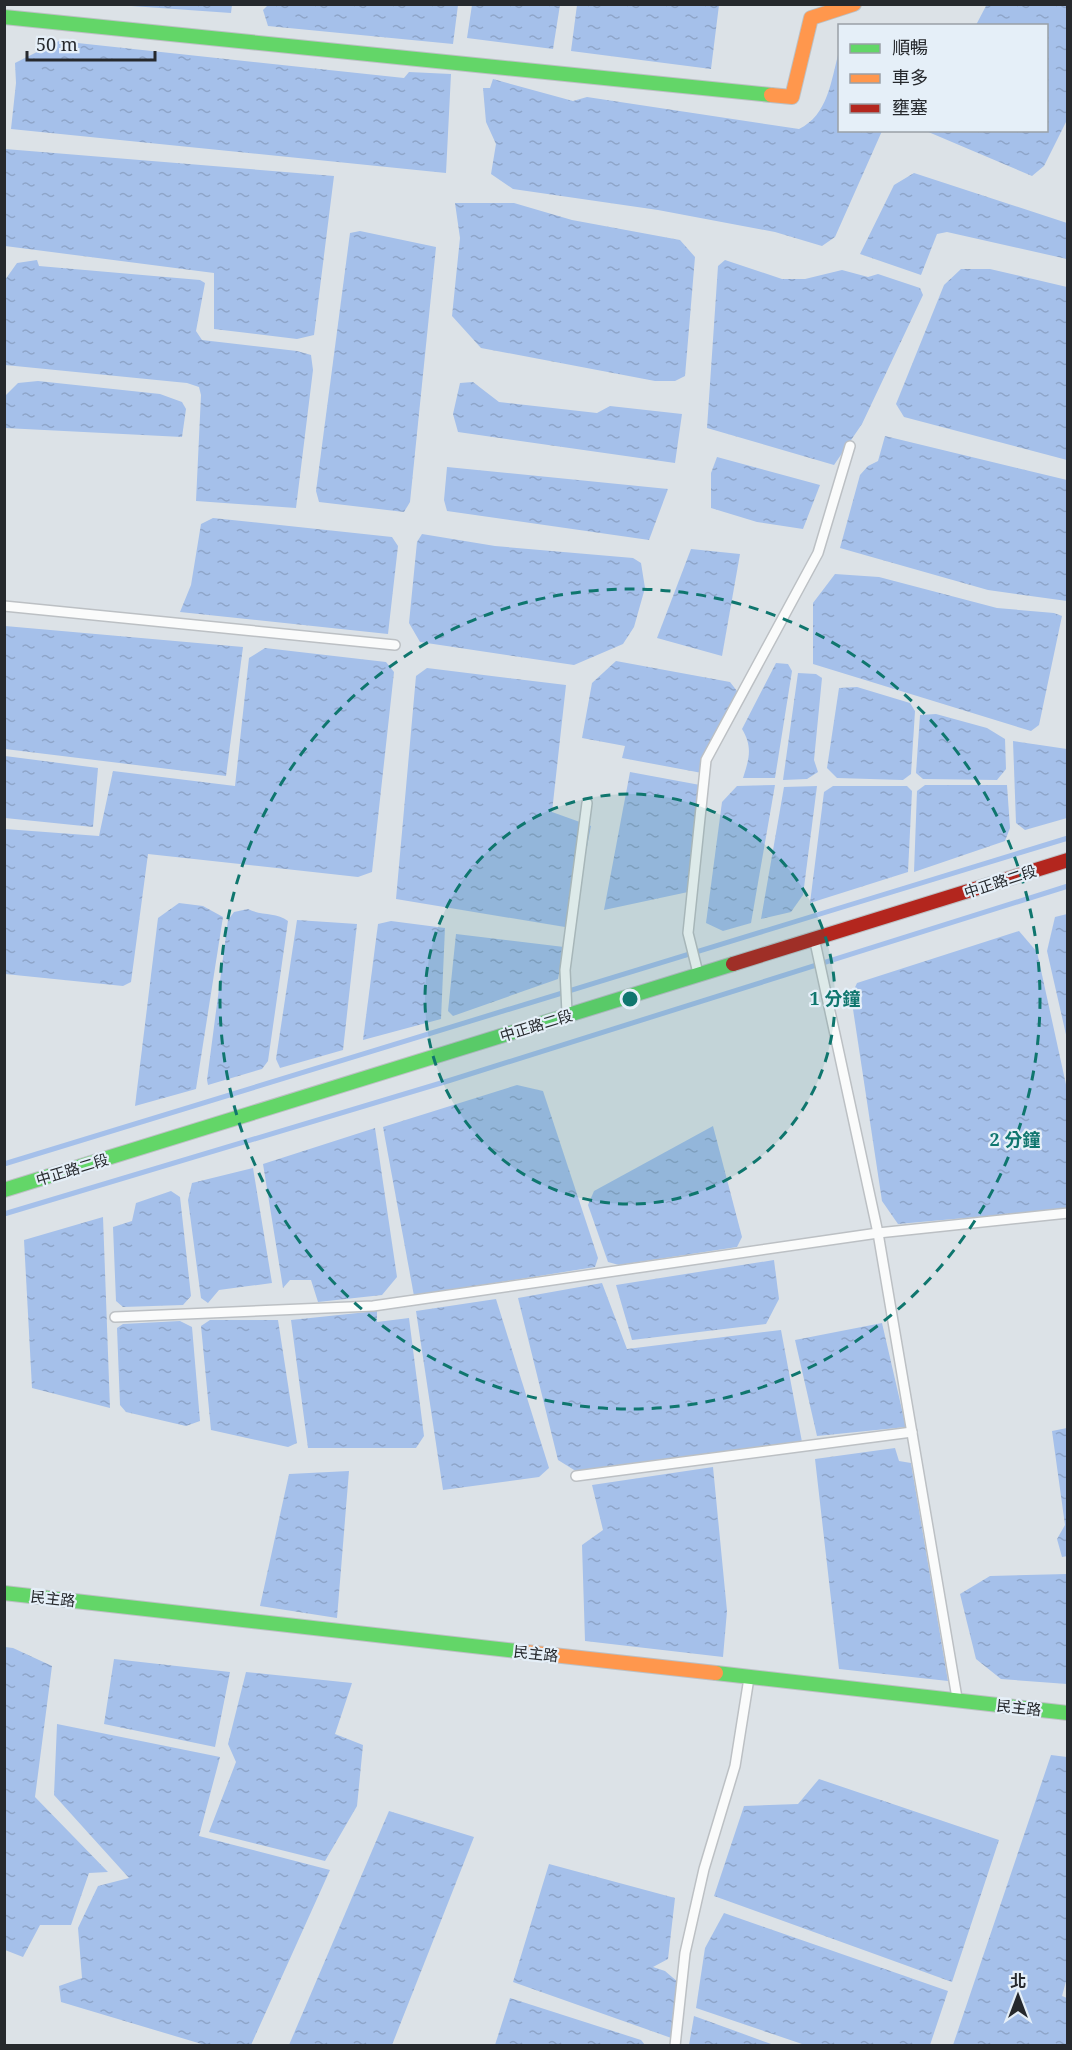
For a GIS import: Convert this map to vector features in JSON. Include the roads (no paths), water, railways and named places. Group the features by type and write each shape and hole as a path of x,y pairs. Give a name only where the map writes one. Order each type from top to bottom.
{"street":[{"path":"4,17 792,97 811,18 854,4"},
{"name":"中正路二段","path":"4,1190 1068,860"},
{"name":"民主路","path":"4,1593 1068,1713"}],"lane":[{"path":"699,975 688,933 706,760 818,553 850,446"},
{"path":"4,606 394,645"},
{"path":"567,1015 565,970 587,803"},
{"path":"815,940 878,1233 958,1700"},
{"path":"115,1317 373,1306 878,1233 1068,1213"},
{"path":"576,1476 912,1432"},
{"path":"675,2046 685,1953 704,1869 735,1766 749,1677"}],"water":[{"path":"269,4 458,5 453,44 268,26 263,10"},
{"path":"987,4 1067,5 1067,120 1044,166 1032,176 928,132 1048,132 1048,24 977,24"},
{"path":"117,5 232,5 231,13"},
{"path":"472,5 560,5 553,49 467,38"},
{"path":"577,5 719,5 711,69 571,51"},
{"path":"59,41 404,78 409,72 451,74 446,173 11,129 16,83 15,63"},
{"path":"838,55 838,132 882,132 835,237 822,246 775,232 658,210 513,189 491,174 496,144 486,122 483,88 490,88 493,79 573,101 587,97 799,129 816,115 827,96"},
{"path":"5,149 334,176 314,335 297,339 214,329 214,273 5,246"},
{"path":"914,173 1067,223 1067,259 947,232 937,234 921,275 860,254 894,185"},
{"path":"455,203 514,203 572,220 680,240 695,257 685,376 675,381 655,381 481,348 452,316 460,238"},
{"path":"360,231 436,247 410,502 404,512 319,502 316,491 350,233"},
{"path":"37,260 39,266 200,280 205,283 196,331 202,340 297,351 311,355 313,370 296,508 196,501 201,395 199,387 187,383 5,365 5,280 17,263"},
{"path":"725,260 782,279 805,279 842,270 868,277 878,274 920,288 923,295 862,424 834,465 707,428 718,266"},
{"path":"961,269 990,269 1067,287 1067,460 904,417 896,404 944,285"},
{"path":"38,381 160,394 182,402 186,409 182,437 5,428 5,396 18,383"},
{"path":"473,382 499,402 597,413 610,406 682,414 675,463 458,432 453,414 460,383"},
{"path":"885,436 1067,480 1067,601 988,590 840,548 860,475 868,466 878,461"},
{"path":"717,457 820,485 803,529 757,522 711,508 711,473"},
{"path":"447,467 668,489 649,540 447,511 444,500"},
{"path":"213,518 392,537 398,546 388,634 180,612 191,585 201,524"},
{"path":"422,534 495,546 633,558 641,563 645,588 634,627 623,644 574,665 420,642 409,623 417,542"},
{"path":"691,549 740,554 722,656 657,638"},
{"path":"835,574 879,577 997,608 1054,613 1062,616 1039,725 1031,731 813,664 813,603"},
{"path":"5,626 243,647 226,776 5,749"},
{"path":"265,648 386,662 394,672 372,872 358,877 148,854 131,982 123,986 5,974 5,829 99,836 113,771 235,786 249,658"},
{"path":"616,661 730,682 737,691 737,703 702,773 622,758 625,746 582,738 592,683"},
{"path":"776,663 788,664 792,671 775,778 743,778 749,747 742,729"},
{"path":"427,668 566,685 552,812 591,826 571,928 396,899 416,676"},
{"path":"798,673 816,674 822,678 814,760 818,772 807,779 783,780"},
{"path":"857,687 910,703 915,711 911,774 903,780 837,778 827,768 839,688"},
{"path":"936,714 987,728 1005,739 1006,769 997,780 923,779 916,773 920,715"},
{"path":"1013,741 1067,749 1067,818 1025,830 1016,823"},
{"path":"5,756 98,768 93,827 5,818"},
{"path":"630,772 700,785 688,892 604,910"},
{"path":"775,785 751,923 723,931 706,923 722,802 737,786"},
{"path":"925,785 1007,785 1010,828 1005,841 914,872 917,791"},
{"path":"817,786 803,895 791,912 761,919 784,787"},
{"path":"833,786 907,786 912,791 908,872 810,903 824,792"},
{"path":"179,903 203,906 223,917 196,1089 135,1106 158,918"},
{"path":"248,909 279,916 288,921 268,1061 262,1069 208,1085 228,920 234,912"},
{"path":"1068,914 1067,1039 1047,951 1055,917"},
{"path":"297,920 357,924 343,1050 280,1068 276,1059"},
{"path":"391,921 445,928 441,1019 363,1040 378,924"},
{"path":"1019,931 1037,952 1067,1089 1067,1209 898,1224 882,1201 851,996 857,983"},
{"path":"456,934 564,947 558,979 453,1016 448,1011"},
{"path":"517,1085 543,1091 598,1258 595,1267 414,1296 383,1127"},
{"path":"713,1126 742,1237 737,1247 619,1265 608,1262 588,1205 594,1191"},
{"path":"375,1128 397,1277 382,1295 318,1302 311,1280 290,1280 283,1288 263,1164"},
{"path":"253,1168 272,1283 219,1290 208,1303 201,1298 188,1200 192,1183"},
{"path":"171,1191 180,1197 191,1296 183,1305 123,1307 116,1301 113,1227 132,1221 136,1203"},
{"path":"103,1217 110,1408 32,1388 24,1240"},
{"path":"774,1260 779,1299 766,1324 632,1340 616,1285"},
{"path":"602,1283 627,1349 781,1330 802,1442 579,1473 558,1460 518,1298"},
{"path":"496,1299 549,1468 539,1477 443,1490 416,1311"},
{"path":"377,1311 377,1322 409,1318 424,1436 416,1448 308,1448 291,1320"},
{"path":"210,1320 278,1320 297,1443 288,1447 211,1430 201,1326"},
{"path":"180,1321 192,1327 200,1421 186,1426 126,1412 120,1405 117,1328 123,1324"},
{"path":"882,1323 906,1427 817,1436 795,1340"},
{"path":"1067,1428 1068,1556 1062,1557 1057,1539 1065,1525 1052,1431"},
{"path":"895,1448 899,1461 911,1463 948,1681 839,1669 815,1459"},
{"path":"713,1467 727,1611 723,1657 585,1641 582,1545 603,1530 592,1485"},
{"path":"349,1471 337,1618 260,1606 289,1474"},
{"path":"1067,1574 1067,1684 1001,1679 976,1659 960,1594 990,1576"},
{"path":"5,1647 13,1648 52,1666 35,1797 108,1872 89,1873 71,1925 40,1925 23,1957 5,1950"},
{"path":"114,1659 230,1672 215,1747 104,1724"},
{"path":"246,1672 352,1683 335,1734 363,1745 357,1806 325,1861 209,1832 236,1762 228,1744"},
{"path":"57,1724 220,1757 199,1836 330,1870 251,2045 205,2045 61,2002 59,1986 82,1978 78,1928 98,1886 129,1878 54,1795"},
{"path":"1051,1755 1067,1757 1068,1974 1062,1996 1067,1998 1067,2045 953,2045"},
{"path":"819,1779 999,1840 952,1982 714,1896 744,1806 798,1804"},
{"path":"389,1811 474,1837 392,2045 289,2045"},
{"path":"549,1864 675,1898 668,1959 653,1967 665,1971 679,1983 677,2040 513,1982"},
{"path":"724,1913 948,1991 930,2045 805,2045 696,2008 705,1948"},
{"path":"510,1998 641,2040 645,2045 495,2045"},
{"path":"694,2016 774,2045 689,2045"}],"waterway":[{"path":"4,1164 1068,838"},
{"path":"4,1214 451,1080 1068,886"}]}
